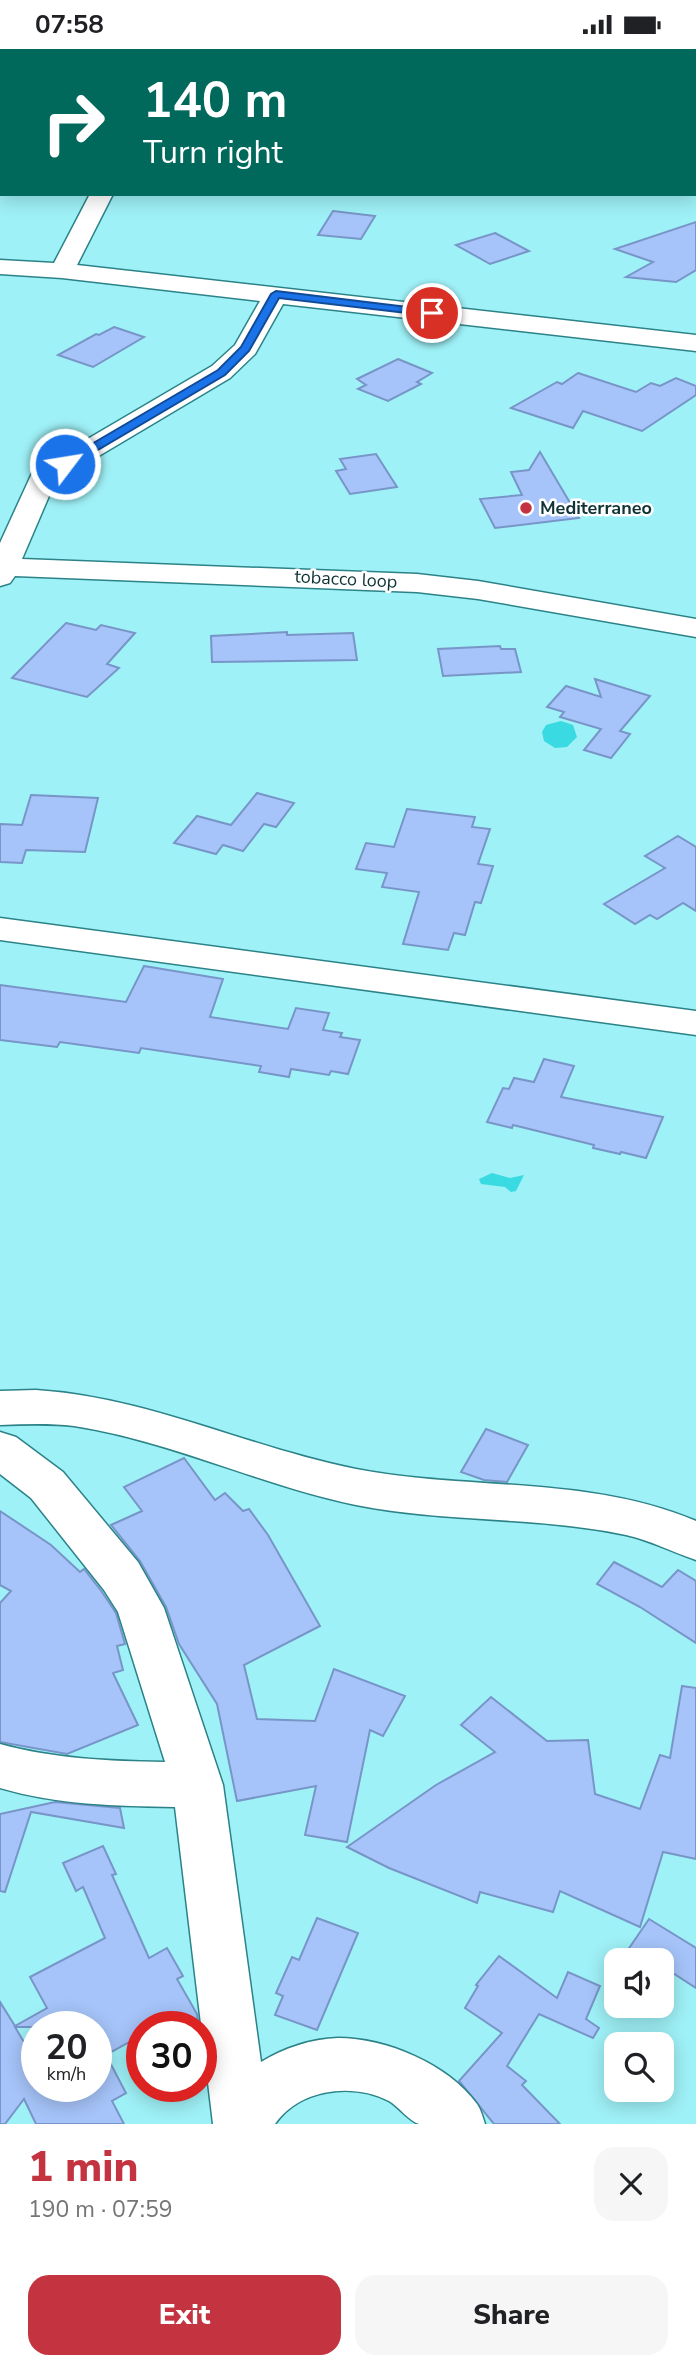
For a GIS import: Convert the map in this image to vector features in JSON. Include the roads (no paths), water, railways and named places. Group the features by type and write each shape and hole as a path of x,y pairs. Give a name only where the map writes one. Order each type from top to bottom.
{"street":[{"path":"62,271 101,196"},
{"path":"0,267 276,294 696,343"},
{"path":"2,572 43,477 221,372 246,349 276,294"},
{"name":"tobacco loop","path":"2,572 417,583 478,590 696,628"},
{"path":"0,929 696,1023"},
{"path":"0,1408 78,1408 140,1422 314,1478 404,1495 629,1517 673,1529 696,1541"},
{"path":"0,1449 47,1485 127,1585 140,1608 198,1785 241,2124"},
{"path":"0,1766 36,1776 85,1783 198,1785"},
{"path":"247,2124 252,2106 272,2086 297,2071 323,2065 351,2064 406,2081 429,2096 457,2124"}],"water":[{"path":"561,721 573,725 577,737 567,747 555,748 544,741 542,732 546,725"},
{"path":"492,1173 510,1178 524,1175 516,1191 511,1192 505,1187 481,1184 479,1179"}],"place":[{"name":"Mediterraneo","path":"526,508"}]}
